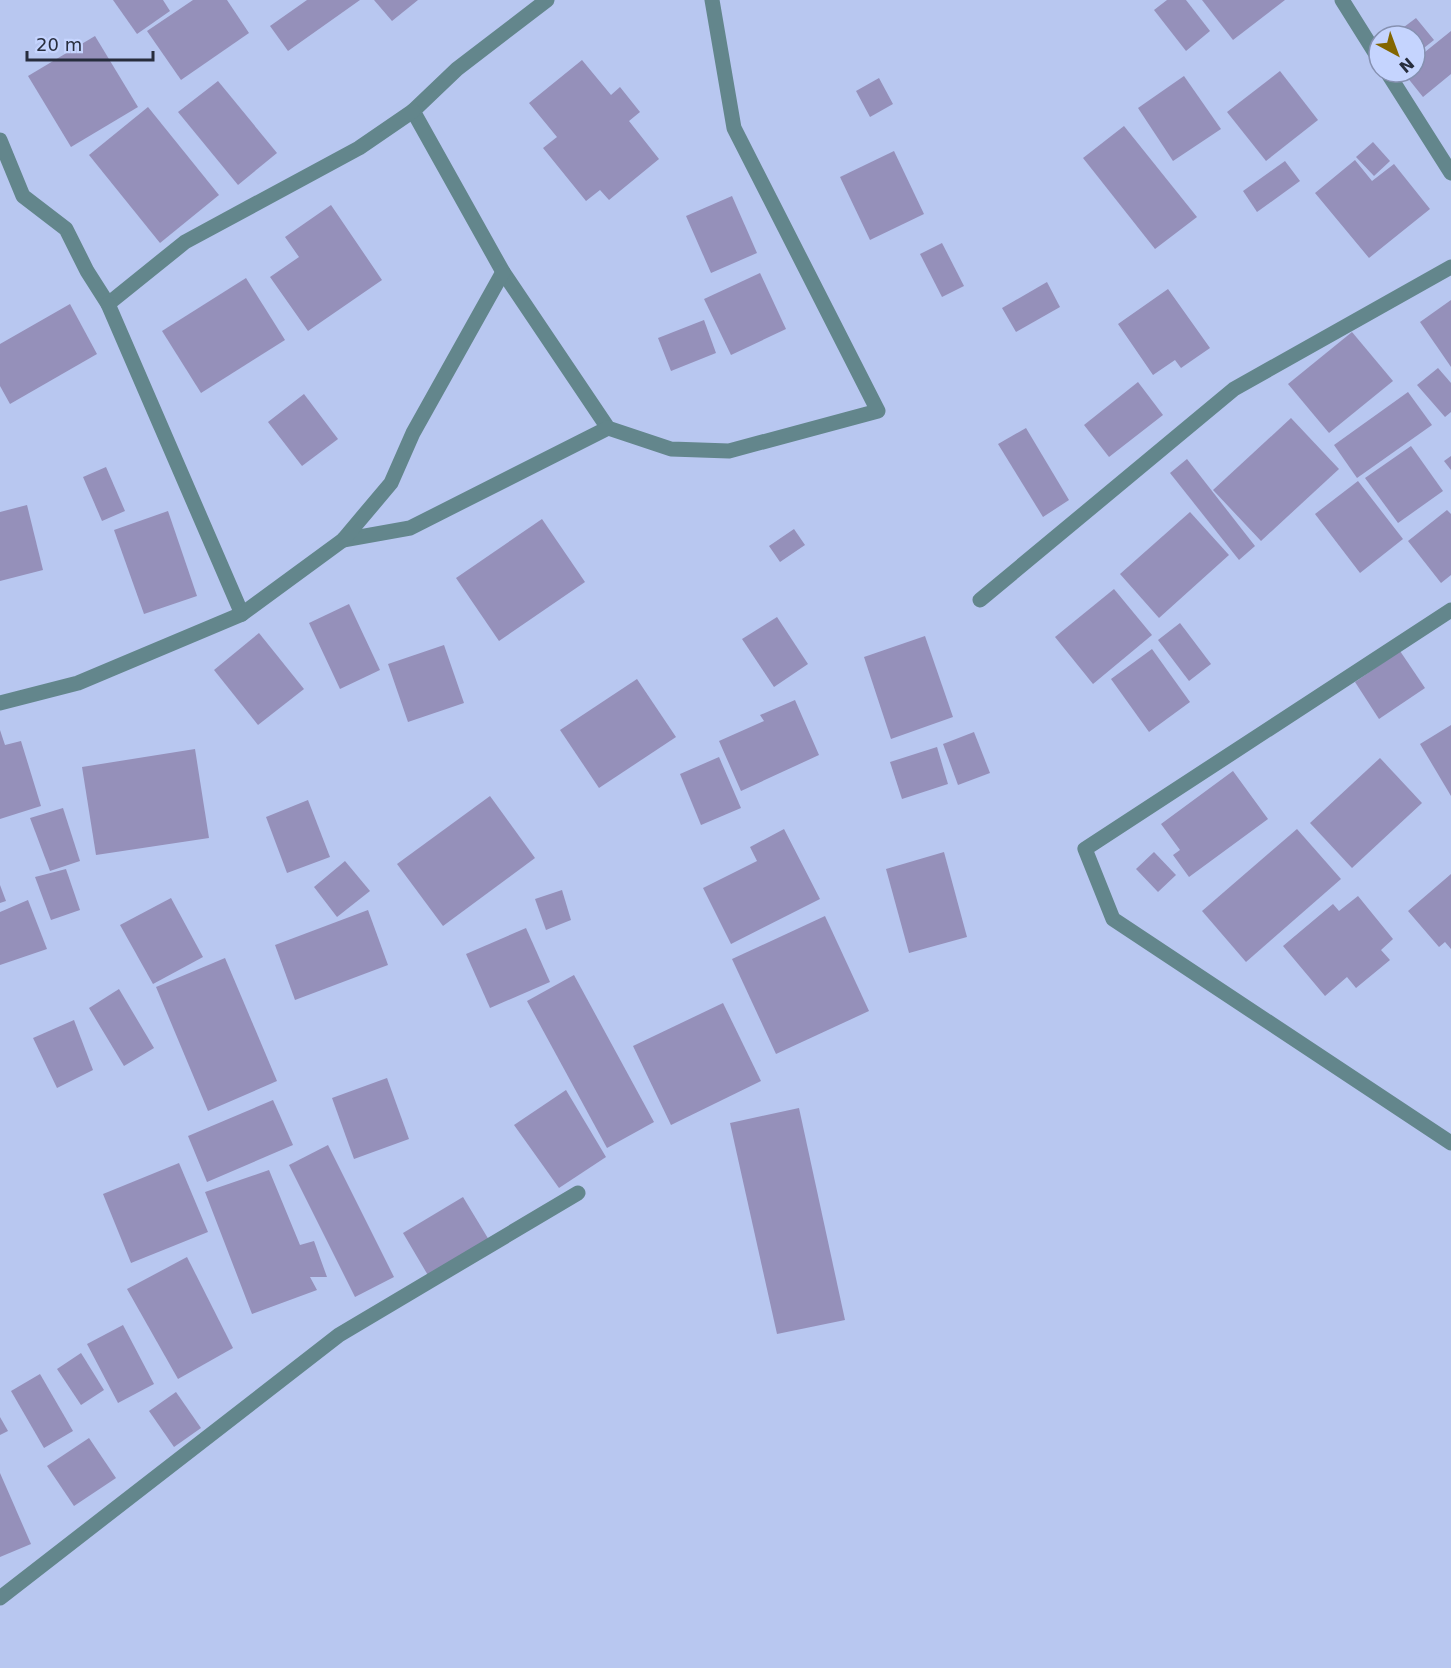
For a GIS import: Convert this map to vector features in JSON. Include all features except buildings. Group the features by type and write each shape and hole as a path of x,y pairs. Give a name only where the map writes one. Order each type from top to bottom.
{"street":[{"path":"108,304 185,242 359,148 413,111 457,69 547,0"},
{"path":"413,111 503,272 608,428 671,449 729,452 878,411 734,128 712,0"},
{"path":"1342,0 1367,40"},
{"path":"1395,84 1451,173"},
{"path":"0,140 23,196 66,229 87,271 108,304 242,614"},
{"path":"980,600 1234,389 1451,267"},
{"path":"0,703 78,683 242,614 343,540 391,483 413,433 503,272"},
{"path":"343,540 410,528 608,428"},
{"path":"1451,610 1085,849 1113,920 1451,1143"},
{"path":"0,1598 339,1335 578,1193"}]}
